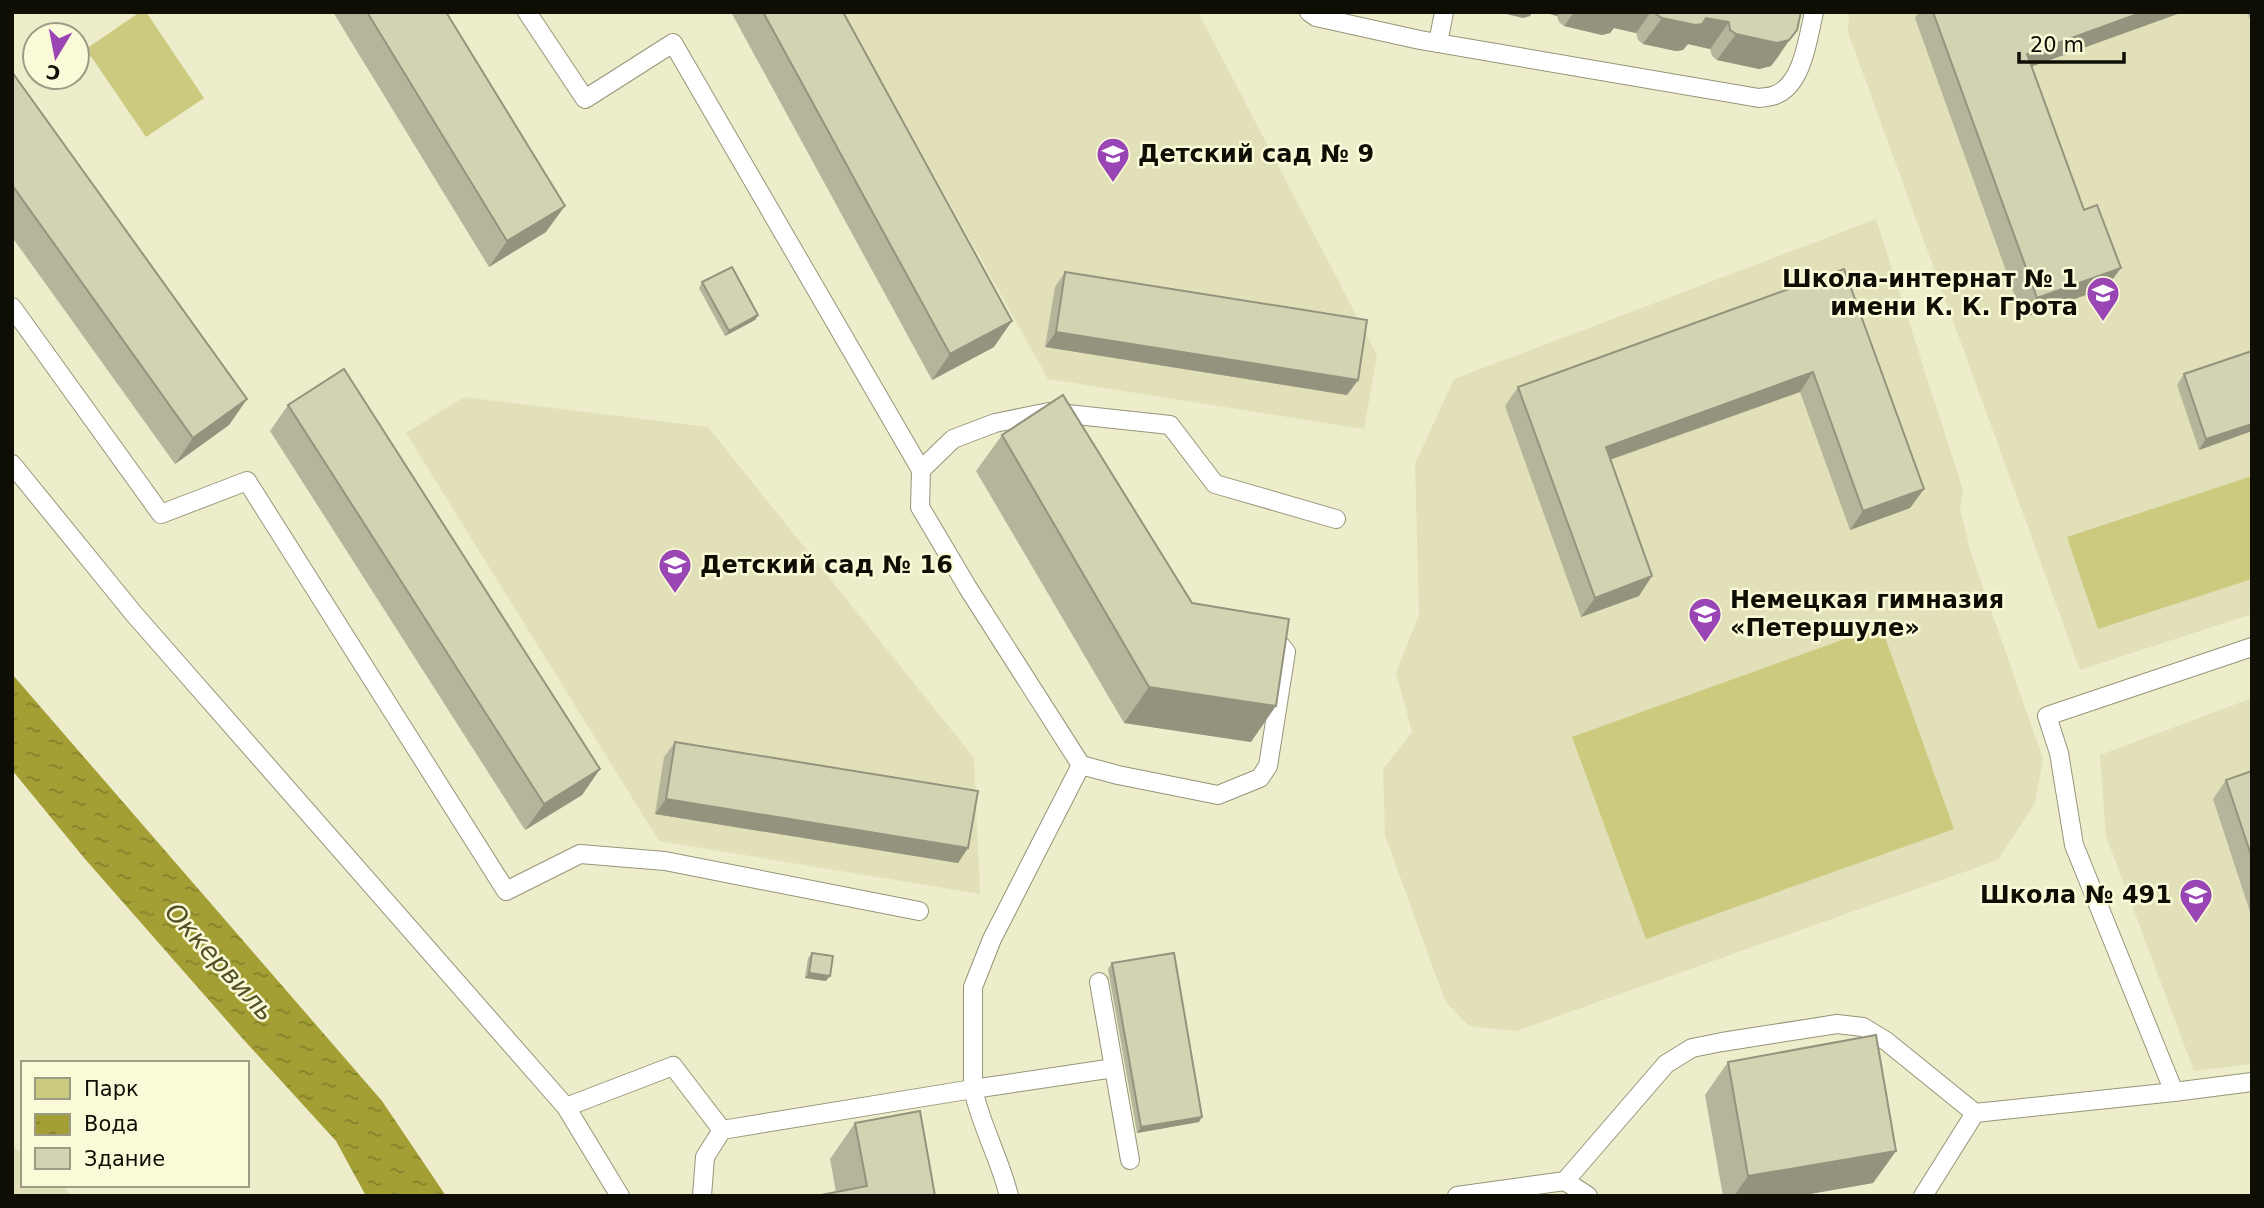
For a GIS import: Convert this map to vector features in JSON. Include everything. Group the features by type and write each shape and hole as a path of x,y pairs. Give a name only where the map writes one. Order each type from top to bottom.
{"lane":[{"path":"527,12 585,99 673,43 921,470 920,507 968,588 1081,765 1217,795 1260,778 1268,766 1286,652 1268,629 1255,626"},
{"path":"1309,12 1316,18 1438,43 1759,98 1777,95 1792,82 1803,60 1814,12"},
{"path":"1438,43 1444,12"},
{"path":"12,307 161,514 247,481 506,891 580,854 665,861 919,911"},
{"path":"921,470 953,439 995,423 1049,412 1170,425 1215,484 1336,519"},
{"path":"1049,412 1063,434"},
{"path":"12,464 134,614 566,1107 620,1196"},
{"path":"2174,1092 2074,845 2059,753 2047,716 2252,647"},
{"path":"1009,1196 1004,1174 976,1105 973,1090 973,987 992,939 1081,765"},
{"path":"1099,982 1130,1160"},
{"path":"1457,1196 1565,1181 1667,1064 1692,1048 1837,1024 1863,1027 1885,1041 1975,1113 2252,1082"},
{"path":"566,1107 673,1066 722,1130"},
{"path":"702,1196 705,1157 722,1130 1114,1068"},
{"path":"1923,1196 1975,1113"},
{"path":"1565,1181 1588,1196"}],"shaded area":[{"name":"Детский сад № 9","path":"843,12 1198,12 1377,355 1364,429 1048,379"},
{"name":"Школа-интернат № 1 имени К. К. Грота","path":"1849,12 2252,12 2252,614 2080,670 1848,32"},
{"name":"Немецкая гимназия «Петершуле»","path":"1876,219 1963,490 1960,508 1970,550 2043,759 2035,803 1998,860 1516,1031 1469,1026 1445,1001 1385,835 1383,769 1412,732 1396,673 1419,615 1415,464 1454,379"},
{"name":"Детский сад № 16","path":"464,397 708,427 974,758 980,894 659,841 406,433"},
{"name":"Школа № 491","path":"2252,698 2252,1064 2194,1071 2106,836 2100,755"},
{"path":"12,1145 21,1152 21,1187 63,1187 73,1196 12,1196"}],"green space":[{"path":"140,12 146,12 204,98 146,137 91,56 91,46"},
{"path":"2252,476 2252,579 2098,629 2067,537"},
{"path":"1881,626 1954,829 1646,939 1572,737"}],"water":[{"name":"Оккервиль","path":"12,674 382,1101 446,1196 366,1196 336,1141 85,859 12,770"}],"building":[{"path":"367,12 446,12 565,206 507,241"},
{"path":"763,12 843,12 1012,321 950,354"},
{"path":"1656,12 1801,12 1797,30 1789,40 1777,43 1736,34 1730,30 1729,22 1706,18 1702,24 1695,25 1662,18"},
{"path":"1933,12 2143,12 2027,54 2084,210 2097,205 2121,268 2037,298"},
{"path":"12,72 21,85 21,91 26,91 247,399 193,438 12,185"},
{"path":"732,267 758,315 729,331 702,282"},
{"path":"1844,269 1924,489 1863,511 1813,372 1606,447 1652,576 1595,598 1518,387"},
{"path":"1065,272 1367,320 1358,380 1056,332"},
{"path":"2252,351 2252,424 2206,439 2184,374"},
{"path":"344,369 600,769 544,804 288,405"},
{"path":"1063,395 1192,603 1289,619 1276,706 1149,687 1002,435"},
{"path":"675,742 978,791 968,848 666,799"},
{"path":"2252,771 2252,858 2226,780"},
{"path":"812,953 833,956 830,976 809,973"},
{"path":"1174,953 1202,1117 1141,1127 1112,963"},
{"path":"1876,1035 1896,1151 1748,1176 1728,1062"},
{"path":"920,1111 935,1196 816,1196 867,1186 855,1123"}],"place":[{"name":"Детский сад № 9","path":"1113,184"},
{"name":"Школа-интернат № 1 имени К. К. Грота","path":"2103,323"},
{"name":"Детский сад № 16","path":"675,595"},
{"name":"Немецкая гимназия «Петершуле»","path":"1705,644"},
{"name":"Школа № 491","path":"2196,925"}]}
